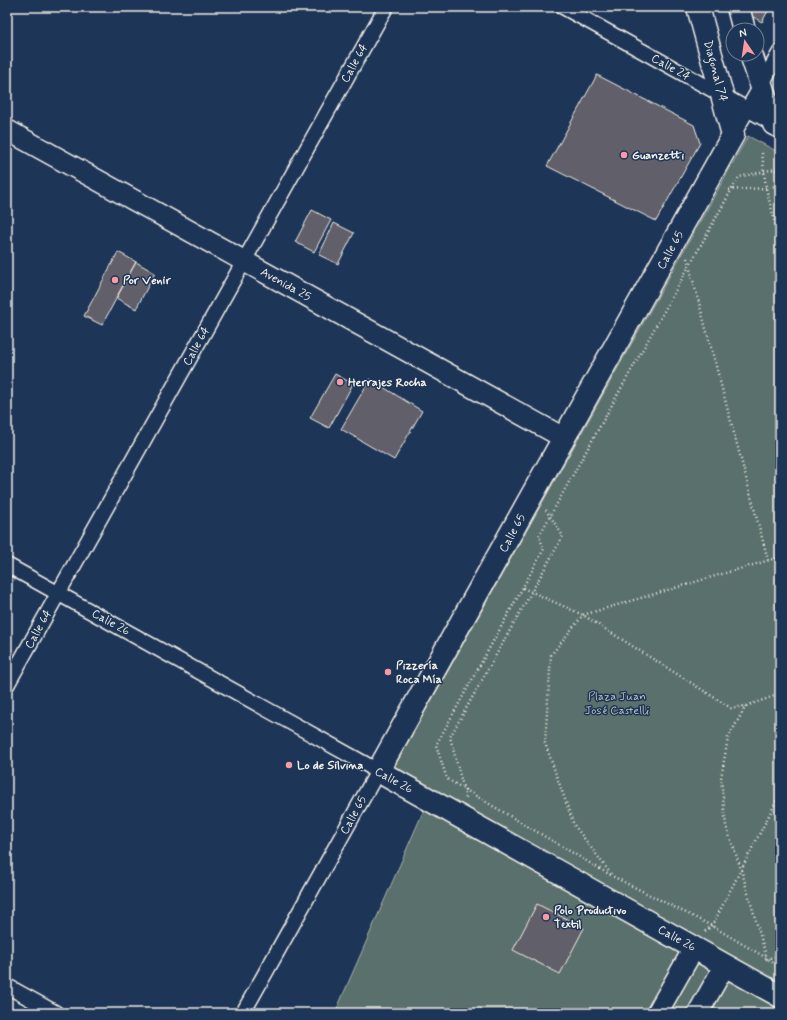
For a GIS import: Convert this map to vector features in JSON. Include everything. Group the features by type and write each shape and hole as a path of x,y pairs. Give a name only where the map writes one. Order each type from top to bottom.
{"main road":[{"name":"Diagonal 74","path":"698,7 733,136"},
{"path":"738,7 742,22"},
{"path":"753,62 761,87 777,126"},
{"name":"Calle 65","path":"378,771 733,136"},
{"name":"Calle 26","path":"378,771 702,938 725,966 780,996"}],"street":[{"name":"Calle 64","path":"7,684 386,7"},
{"name":"Calle 24","path":"563,7 777,126"},
{"name":"Calle 65","path":"733,136 780,52"},
{"name":"Avenida 25","path":"7,130 564,438"},
{"name":"Calle 26","path":"7,565 378,771"},
{"name":"Calle 65","path":"243,1013 378,771"},
{"path":"657,1013 702,938"},
{"path":"698,1013 725,966"},
{"path":"7,986 56,1013"}],"path":[{"path":"762,153 766,188 780,241"},
{"path":"780,172 775,169 739,177 539,536 544,549 436,745 447,779 612,876 712,926 780,966"},
{"path":"719,191 766,188 780,185"},
{"path":"685,252 768,560"},
{"path":"466,799 450,737 563,536 544,507"},
{"path":"612,876 574,825 545,743 551,655 583,615 780,557"},
{"path":"523,588 583,615 731,708 746,706 780,694"},
{"path":"746,706 728,738 721,778 726,826 742,869 767,959"},
{"path":"702,938 712,926 780,794"},
{"path":"592,869 620,885"},
{"path":"767,959 780,955"}],"green space":[{"name":"Plaza Juan José Castelli","path":"748,136 780,153 780,1013 335,1013 433,789 394,767"}],"building":[{"path":"744,7 770,7 762,22 746,13"},
{"name":"Guanzetti","path":"597,75 694,125 700,143 656,221 547,166"},
{"path":"312,210 331,220 314,252 295,242"},
{"path":"334,223 354,233 338,264 319,255"},
{"name":"Por Venir","path":"118,252 136,262 102,325 84,316"},
{"path":"136,262 155,273 136,309 116,298"},
{"path":"335,374 353,384 329,428 310,418"},
{"path":"370,379 422,411 394,460 341,429"},
{"path":"537,904 584,928 560,974 513,950"}],"place":[{"name":"Guanzetti","path":"624,155"},
{"name":"Por Venir","path":"115,280"},
{"name":"Herrajes Rocha","path":"340,382"},
{"name":"Pizzería Roca Mía","path":"388,672"},
{"name":"Lo de Silvina","path":"289,765"},
{"name":"Polo Productivo Textil","path":"546,917"}]}
